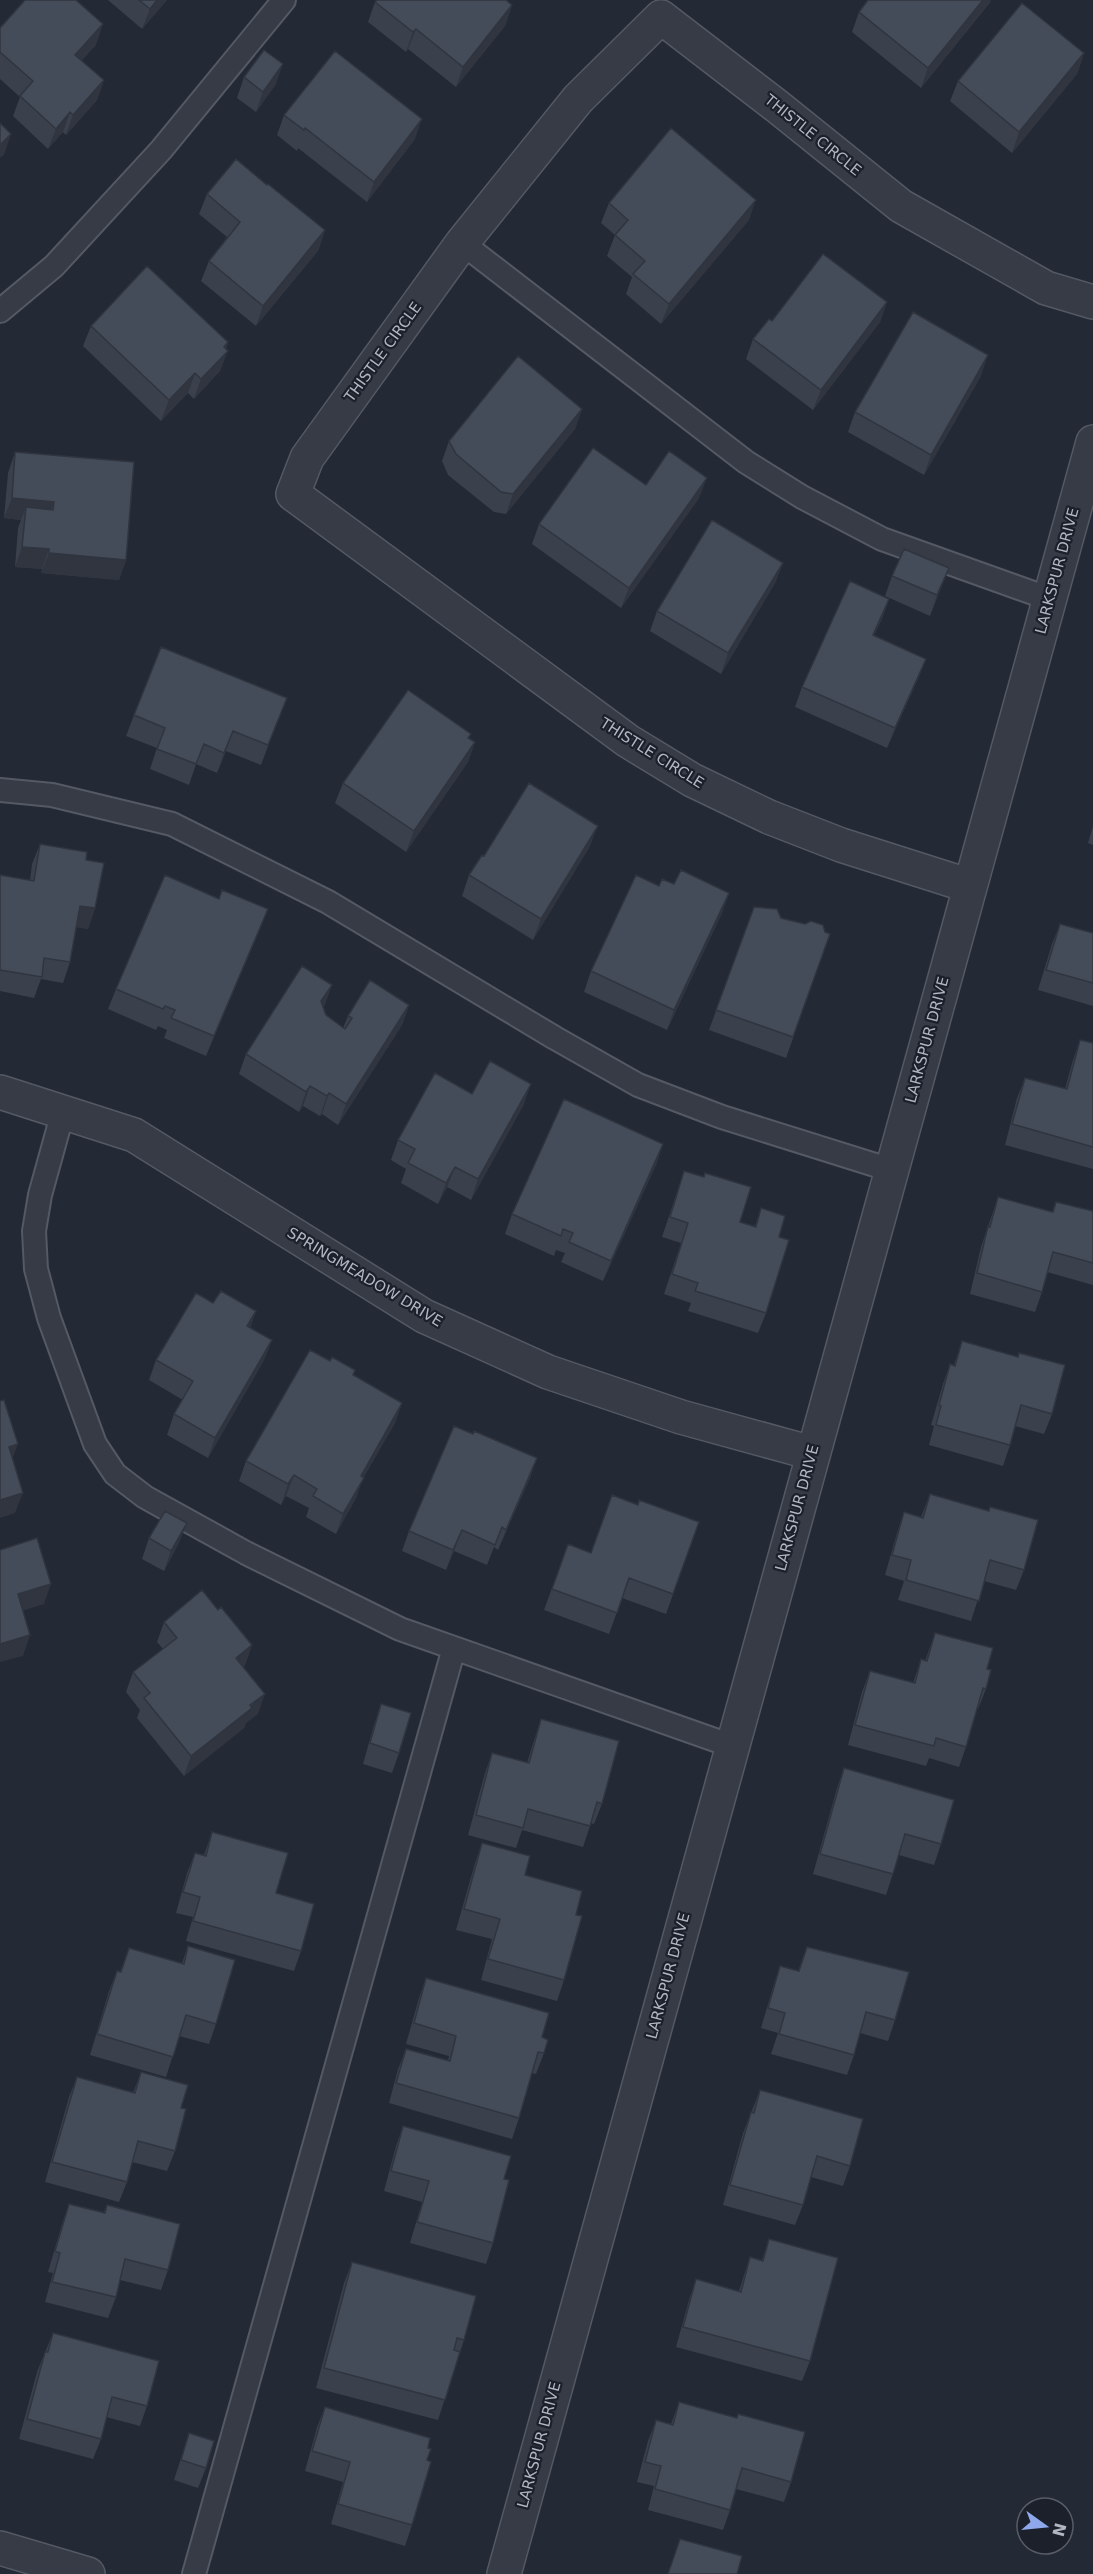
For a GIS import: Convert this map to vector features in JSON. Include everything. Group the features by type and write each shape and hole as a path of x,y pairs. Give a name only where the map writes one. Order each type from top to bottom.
{"street":[{"name":"THISTLE CIRCLE","path":"970,886 841,845 769,817 692,780 628,741 292,494 307,458 462,243 578,99 661,16 901,206 1046,288 1093,302"},
{"name":"LARKSPUR DRIVE","path":"504,2574 1093,442"},
{"name":"SPRINGMEADOW DRIVE","path":"0,1092 134,1135 424,1316 548,1372 681,1417 812,1453"},
{"path":"0,2548 88,2574"}],"lane":[{"path":"0,311 54,266 153,158 284,0"},
{"path":"462,243 746,462 802,497 882,539 1050,599"},
{"path":"0,790 52,795 172,824 328,902 638,1085 722,1117 891,1170"},
{"path":"63,1112 40,1195 34,1231 36,1269 49,1318 95,1444 115,1474 145,1497 246,1553 400,1629 732,1746"},
{"path":"194,2574 454,1648"}],"building":[{"path":"25,0 76,0 103,24 75,55 104,80 73,115 70,112 56,129 20,96 33,81 0,52 0,28"},
{"path":"139,0 157,0 150,9"},
{"path":"377,0 506,0 512,5 463,67 416,29 413,32 375,2"},
{"path":"868,0 983,0 928,68 859,12"},
{"path":"1022,3 1084,53 1019,132 958,81"},
{"path":"264,50 283,64 263,92 244,77"},
{"path":"335,51 422,119 374,182 305,128 304,130 284,115"},
{"path":"0,123 11,134 0,145"},
{"path":"671,128 756,200 669,304 633,274 645,261 615,235 628,220 609,203"},
{"path":"236,159 325,230 263,306 209,261 240,222 207,194"},
{"path":"823,254 887,302 821,390 753,339 769,319 772,321"},
{"path":"147,266 228,342 224,347 228,351 201,379 195,373 169,400 91,326"},
{"path":"913,312 988,355 931,455 855,412"},
{"path":"518,356 582,409 513,494 501,492 456,454 449,441"},
{"path":"593,448 646,485 669,451 707,478 629,588 539,524"},
{"path":"15,452 134,462 126,560 49,553 49,549 22,547 26,507 53,510 54,502 12,498"},
{"path":"712,520 783,563 728,653 657,611"},
{"path":"904,549 949,568 937,595 892,576"},
{"path":"850,581 889,599 873,635 926,659 895,728 802,687"},
{"path":"161,647 287,698 268,745 233,731 224,753 204,744 196,764 157,749 165,728 134,715"},
{"path":"408,690 471,734 468,738 475,742 414,831 343,783"},
{"path":"529,783 598,826 541,919 469,875 482,855 484,856"},
{"path":"40,844 87,852 86,860 104,863 95,908 80,906 70,962 44,958 42,977 0,970 0,875 34,881"},
{"path":"681,870 729,893 674,1010 591,971 636,875 659,886 662,879 674,884"},
{"path":"165,875 219,899 222,890 268,909 214,1036 171,1018 175,1010 165,1006 163,1009 116,989"},
{"path":"754,907 777,909 781,918 805,924 811,921 823,925 825,932 830,934 793,1037 716,1010"},
{"path":"1060,924 1093,933 1093,983 1046,970"},
{"path":"302,966 332,985 321,1001 326,1015 345,1029 352,1018 348,1016 370,980 409,1005 346,1104 329,1093 327,1096 310,1086 306,1092 246,1054"},
{"path":"1080,1040 1093,1043 1093,1147 1012,1124 1025,1078 1067,1089"},
{"path":"490,1061 531,1084 478,1179 455,1167 446,1183 408,1163 415,1149 398,1140 435,1073 472,1094"},
{"path":"564,1099 663,1144 611,1261 569,1242 573,1233 563,1229 561,1236 512,1214"},
{"path":"684,1171 704,1177 705,1173 751,1187 740,1222 756,1227 761,1208 785,1216 779,1237 789,1240 766,1313 695,1291 698,1283 672,1274 688,1223 670,1217"},
{"path":"998,1197 1053,1212 1056,1202 1093,1211 1093,1263 1053,1252 1042,1292 977,1273 988,1226 990,1227"},
{"path":"221,1291 256,1311 247,1326 272,1340 215,1438 174,1414 193,1381 156,1360 196,1293 213,1303"},
{"path":"962,1341 1018,1357 1019,1353 1065,1365 1052,1414 1021,1405 1010,1445 936,1425 950,1364 955,1366"},
{"path":"310,1350 330,1361 332,1357 355,1370 353,1375 402,1403 361,1476 364,1478 343,1514 313,1496 317,1489 294,1475 288,1484 246,1461"},
{"path":"4,1400 18,1444 9,1447 23,1493 0,1500 0,1401"},
{"path":"454,1426 473,1434 474,1431 537,1458 506,1530 502,1527 495,1545 462,1530 453,1550 409,1531"},
{"path":"930,1494 989,1511 990,1507 1038,1520 1024,1570 990,1560 979,1601 906,1580 911,1560 892,1555 904,1512 923,1518"},
{"path":"612,1495 638,1505 639,1500 699,1522 673,1594 629,1578 617,1613 552,1589 568,1544 591,1553"},
{"path":"165,1511 187,1523 171,1551 149,1538"},
{"path":"37,1538 51,1584 18,1594 30,1635 0,1644 0,1550"},
{"path":"202,1590 218,1610 221,1607 252,1645 236,1658 265,1694 250,1705 252,1708 191,1756 144,1698 150,1693 133,1672 177,1638 164,1622"},
{"path":"935,1633 993,1648 987,1669 991,1670 986,1689 983,1688 966,1747 936,1738 934,1746 855,1725 870,1671 915,1683 921,1659 927,1661"},
{"path":"381,1704 411,1713 399,1753 370,1743"},
{"path":"541,1719 619,1741 602,1804 597,1802 590,1826 528,1809 523,1828 476,1815 492,1753 529,1763"},
{"path":"844,1768 954,1800 941,1844 905,1834 893,1874 820,1854"},
{"path":"212,1832 288,1853 276,1893 314,1904 301,1951 193,1921 200,1897 183,1892 195,1853 206,1856"},
{"path":"482,1843 530,1856 525,1875 582,1891 576,1915 582,1916 564,1980 488,1959 500,1919 464,1909"},
{"path":"188,1946 235,1960 216,2024 186,2015 173,2057 97,2034 117,1971 121,1972 129,1948 184,1964"},
{"path":"807,1947 909,1972 895,2020 866,2012 854,2055 779,2034 785,2013 768,2008 780,1966 799,1971"},
{"path":"426,1978 549,2013 542,2037 548,2040 544,2053 538,2052 519,2118 396,2083 406,2049 450,2061 456,2036 414,2023"},
{"path":"141,2072 188,2085 181,2108 186,2109 175,2151 138,2141 127,2182 52,2162 77,2077 135,2093"},
{"path":"760,2090 863,2119 850,2166 817,2156 803,2205 730,2185 751,2112 754,2113"},
{"path":"403,2126 511,2156 504,2179 509,2180 493,2243 417,2222 429,2181 391,2171"},
{"path":"69,2204 105,2213 107,2205 180,2224 168,2270 125,2259 116,2297 52,2282 60,2253 55,2251"},
{"path":"769,2239 838,2258 810,2361 683,2327 696,2279 741,2292 750,2257 763,2261"},
{"path":"352,2262 476,2296 464,2340 457,2338 454,2350 460,2352 445,2400 324,2368"},
{"path":"53,2333 159,2361 147,2406 112,2397 101,2439 27,2419 45,2352 48,2352"},
{"path":"679,2402 737,2418 738,2414 805,2432 791,2482 742,2468 730,2510 655,2489 661,2466 645,2462 656,2420 673,2425"},
{"path":"325,2407 430,2438 428,2448 431,2449 427,2460 431,2462 412,2525 338,2504 350,2462 312,2451"},
{"path":"189,2433 214,2441 206,2468 181,2460"},
{"path":"680,2539 742,2556 737,2574 668,2574"}]}
